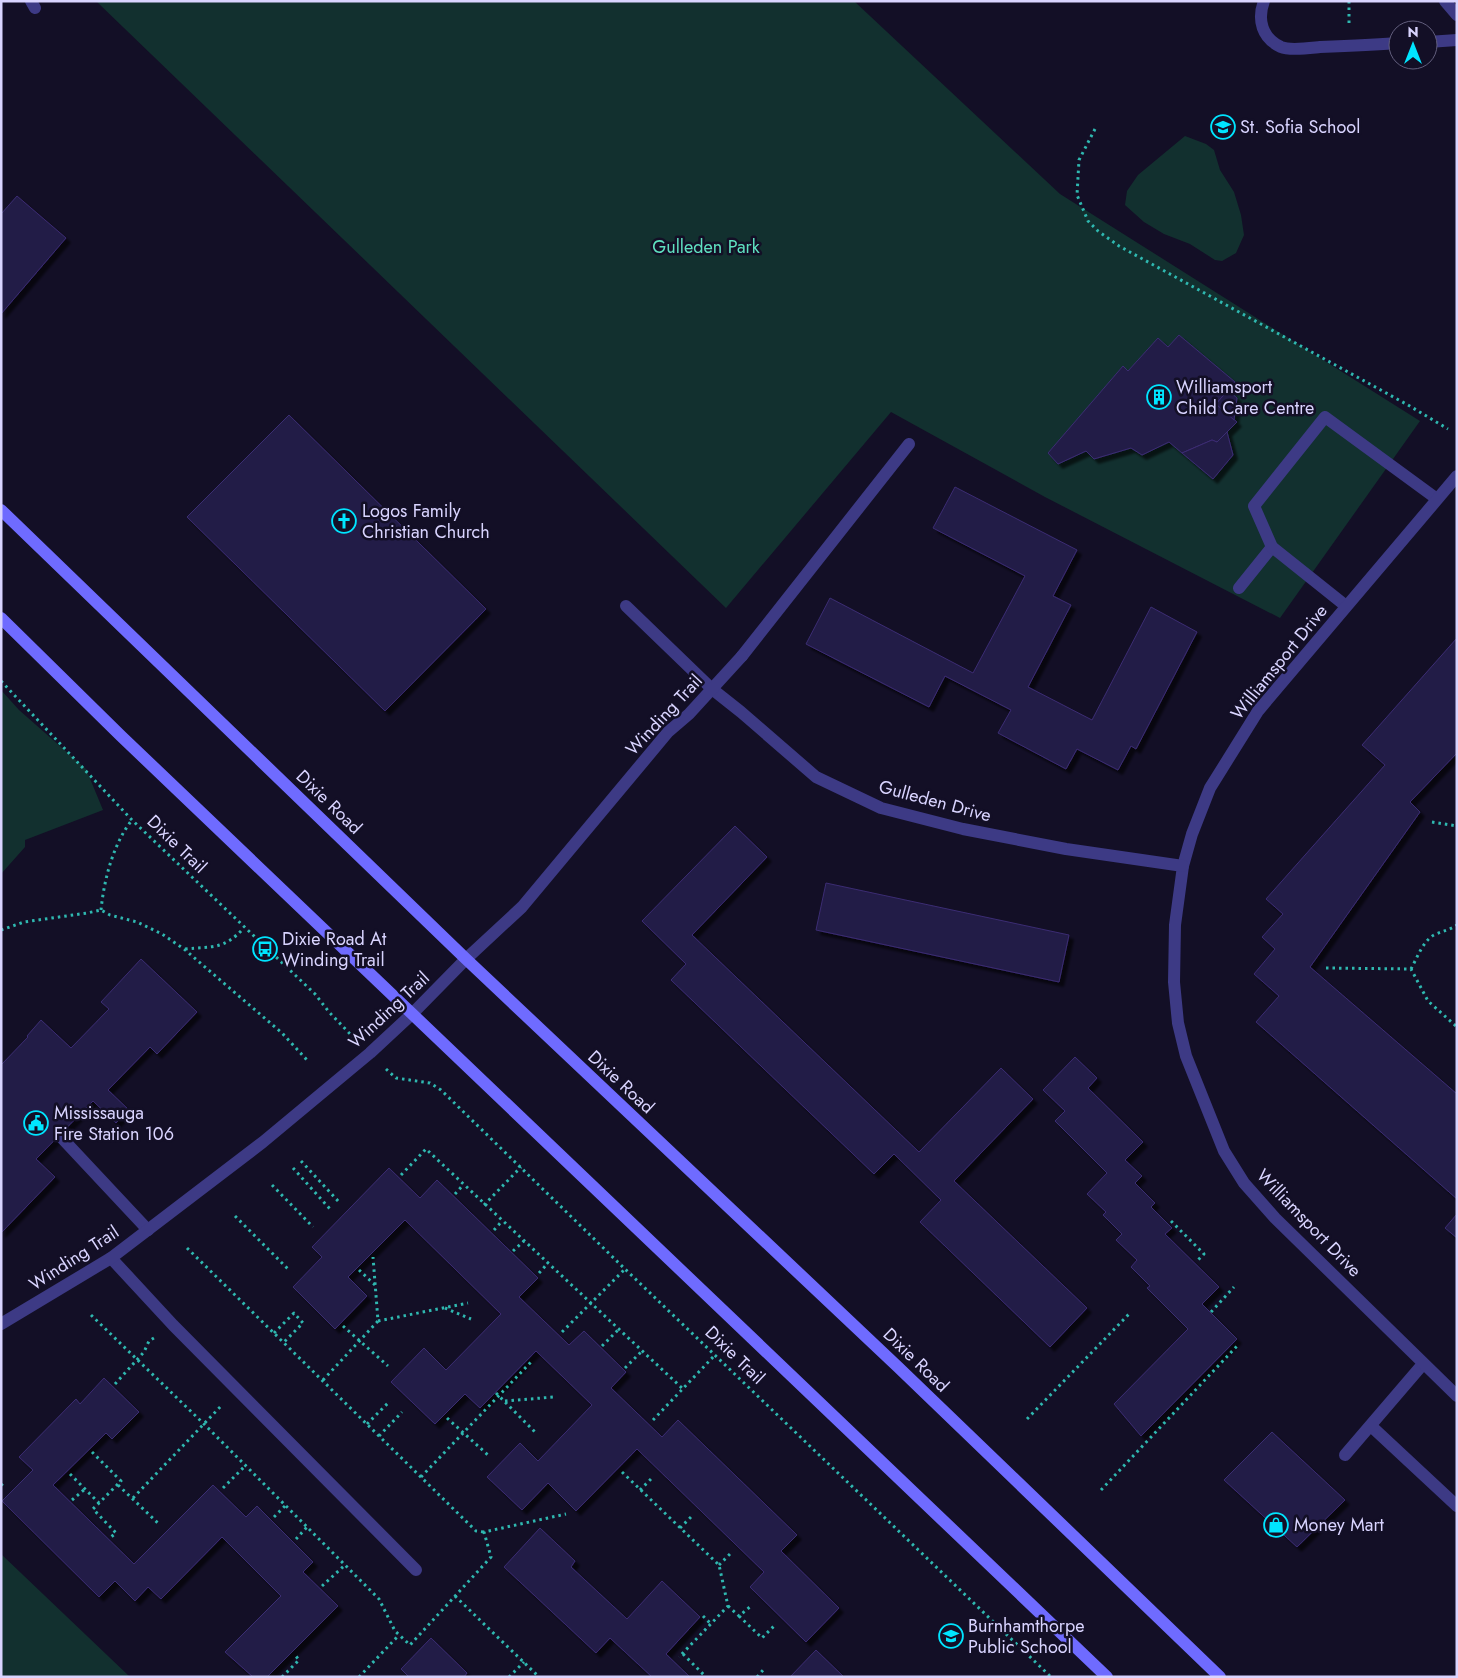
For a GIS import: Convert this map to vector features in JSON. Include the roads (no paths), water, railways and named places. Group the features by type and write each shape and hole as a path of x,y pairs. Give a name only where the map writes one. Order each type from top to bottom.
{"main road":[{"name":"Dixie Road","path":"1,510 466,960 905,1374 1220,1677"},
{"path":"1,618 121,736 1107,1677"}],"street":[{"path":"1264,1 1260,17 1263,30 1269,39 1283,48 1388,44"},
{"path":"1445,1 1457,15"},
{"path":"1438,41 1457,40"},
{"path":"1346,606 1272,547 1254,506 1325,417 1437,499"},
{"name":"Winding Trail","path":"1,1324 111,1258 263,1142 359,1062 413,1013 522,907 668,732 712,689 742,656 909,444"},
{"name":"Williamsport Drive","path":"1457,476 1258,711 1210,788 1192,834 1183,866 1175,925 1174,982 1178,1023 1186,1056 1224,1151 1244,1183 1275,1218 1457,1396"},
{"path":"1239,588 1272,547"},
{"name":"Gulleden Drive","path":"626,606 712,689 742,712 816,777 881,808 963,829 1066,850 1183,866"},
{"path":"60,1136 148,1230"},
{"path":"111,1258 173,1325 416,1570"},
{"path":"1345,1456 1423,1364"},
{"path":"1371,1426 1457,1506"}],"place":[{"name":"St. Sofia School","path":"1223,127"},
{"name":"Williamsport Child Care Centre","path":"1159,397"},
{"name":"Logos Family Christian Church","path":"344,521"},
{"name":"Dixie Road At Winding Trail","path":"265,949"},
{"name":"Mississauga Fire Station 106","path":"36,1123"},
{"name":"Money Mart","path":"1276,1525"},
{"name":"Burnhamthorpe Public School","path":"951,1636"}],"park label":[{"name":"Gulleden Park","path":"706,247"}]}
